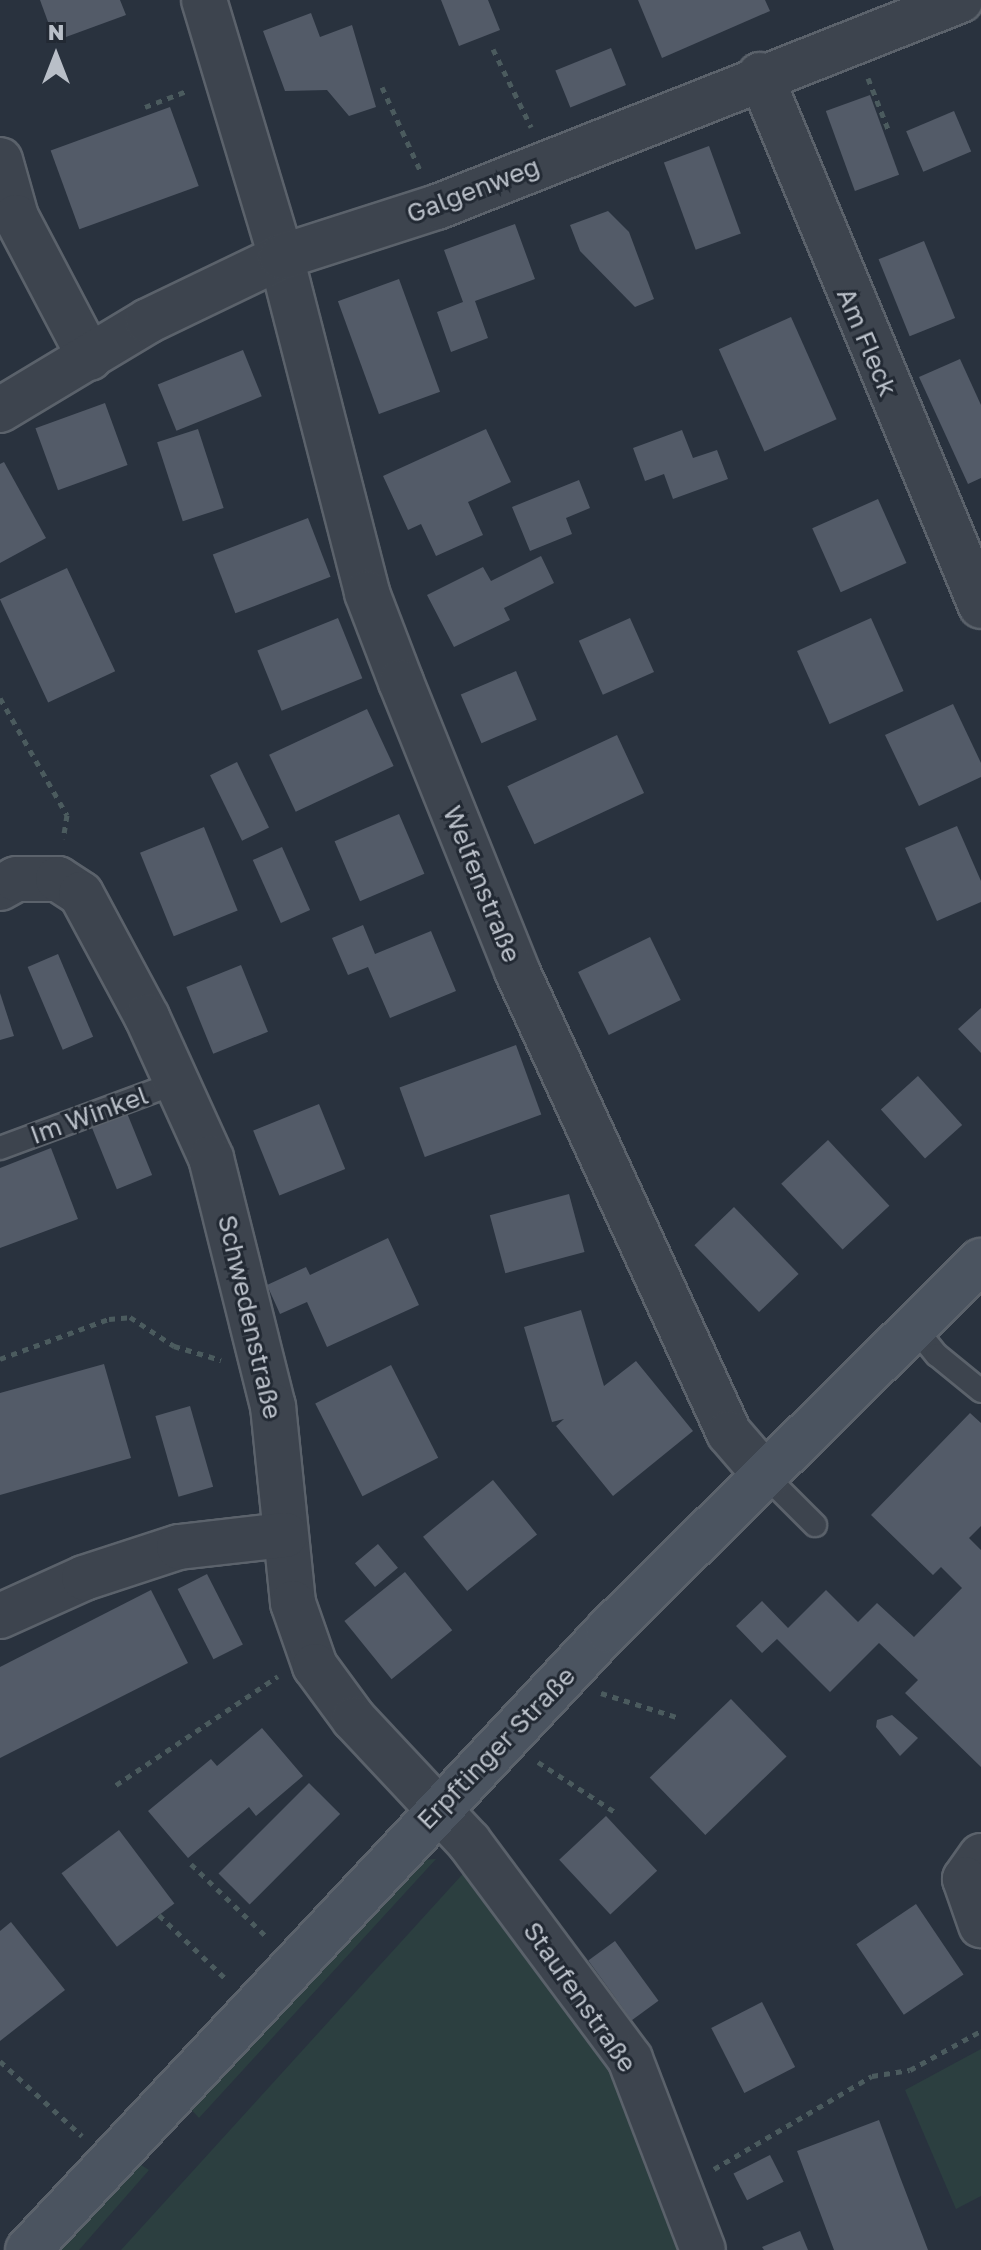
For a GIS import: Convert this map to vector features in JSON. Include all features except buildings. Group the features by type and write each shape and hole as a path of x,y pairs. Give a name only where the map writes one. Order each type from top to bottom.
{"street":[{"name":"Welfenstraße","path":"204,0 281,257 367,593 517,971 729,1433 767,1477"},
{"name":"Galgenweg","path":"0,410 148,321 281,257 437,207 760,75 961,0"},
{"name":"Am Fleck","path":"760,75 981,606"},
{"path":"0,160 16,217 90,358"},
{"path":"0,888 16,879 58,879"},
{"name":"Schwedenstraße","path":"58,879 81,894 178,1082 211,1158 261,1352 282,1464 285,1535 293,1603 311,1654 354,1719 439,1808"},
{"name":"Erpftinger Straße","path":"28,2250 576,1664 981,1261"},
{"path":"0,1616 84,1578 179,1547 285,1535"},
{"name":"Staufenstraße","path":"439,1808 630,2059 703,2250"},
{"path":"981,1856 965,1879 981,1925"}],"lane":[{"name":"Im Winkel","path":"0,1148 178,1082"},
{"path":"914,1327 937,1355 981,1391"},
{"path":"767,1477 815,1525"}],"path":[{"path":"493,49 548,161"},
{"path":"382,87 437,207"},
{"path":"0,698 67,815 58,879"},
{"path":"0,1359 109,1319 130,1317 174,1346 220,1360 261,1352"},
{"path":"116,1785 311,1654"},
{"path":"576,1664 605,1697 680,1718"},
{"path":"542,1766 615,1812"},
{"path":"191,1864 297,1965"},
{"path":"159,1915 257,2008"},
{"path":"680,2188 872,2076 910,2070 981,2031"},
{"path":"0,2061 109,2161"}],"shaded area":[{"path":"436,1859 199,2118 187,2105 416,1860"},
{"path":"470,1866 612,2069 698,2250 121,2250"},
{"path":"981,2049 981,2196 956,2209 905,2090"},
{"path":"135,2161 149,2170 79,2250 53,2250"}]}
